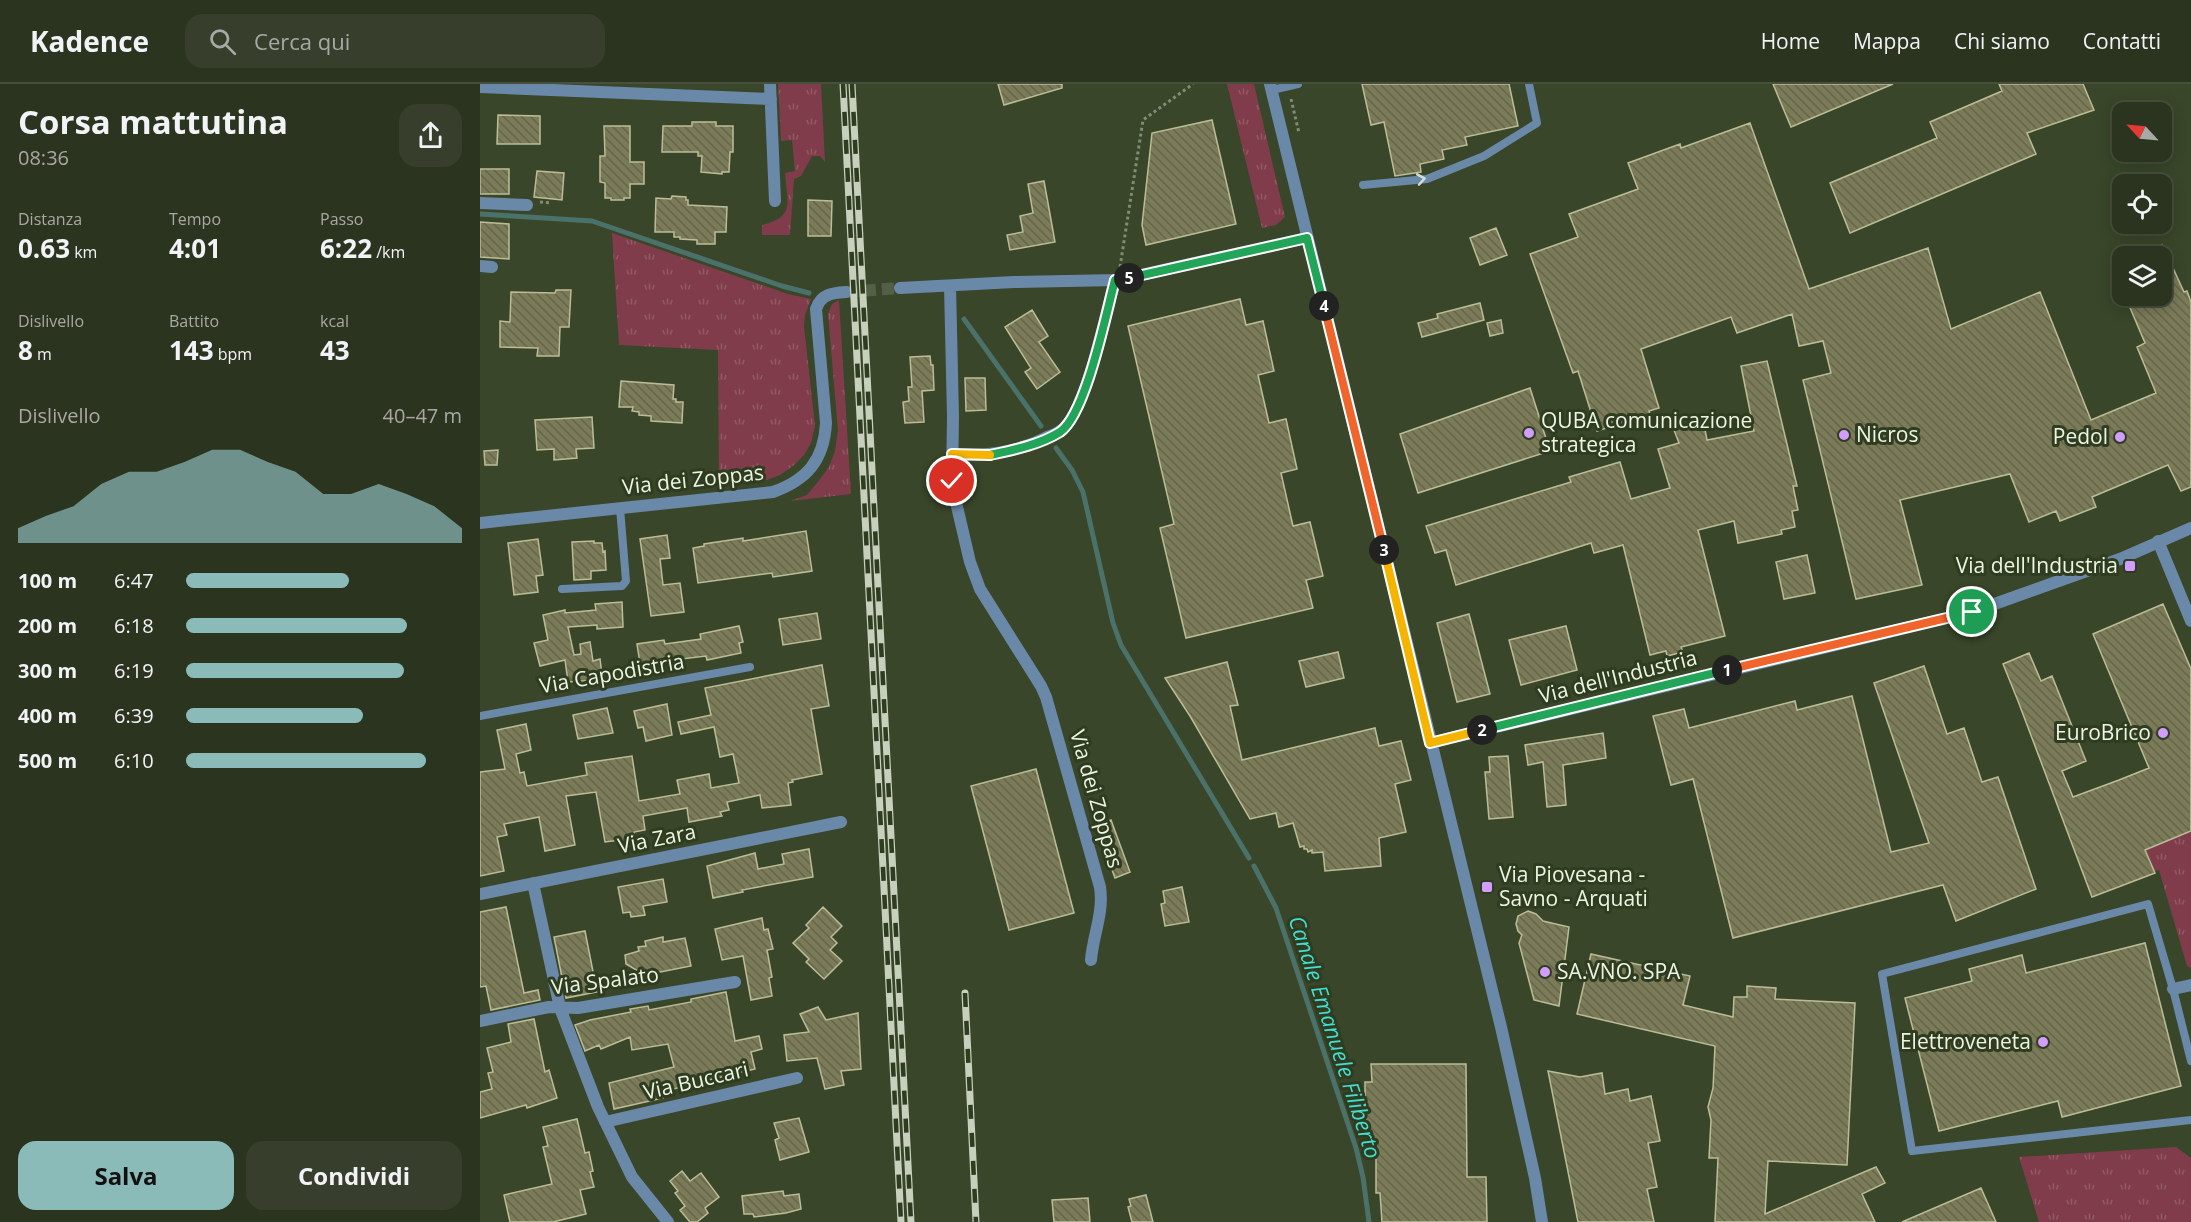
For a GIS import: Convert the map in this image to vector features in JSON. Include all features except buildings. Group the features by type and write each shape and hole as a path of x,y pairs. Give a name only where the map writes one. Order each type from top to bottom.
{"street":[{"path":"770,84 775,201"},
{"path":"480,87 771,99"},
{"path":"1271,87 1501,1027 1535,1178 1542,1222"},
{"path":"480,203 527,205"},
{"path":"900,288 1116,280 1307,238"},
{"path":"952,454 989,456 1012,451 1034,444 1066,426 1084,392 1116,280"},
{"name":"Via dei Zoppas","path":"950,286 952,454 955,498 970,562 980,590 1046,697 1100,887 1102,907 1091,960"},
{"name":"Via dei Zoppas","path":"480,523 773,492 801,479 811,467 825,437 826,423 816,309 822,297 846,292"},
{"name":"Via dell'Industria","path":"1430,743 1972,612 2120,559 2191,528"},
{"path":"2158,541 2191,621"},
{"name":"Via Zara","path":"480,894 841,822"},
{"path":"533,883 560,1008 605,1122 632,1177 668,1222"},
{"name":"Via Spalato","path":"480,1021 549,1007 578,1008 735,982"},
{"path":"2174,989 2191,985"},
{"name":"Via Buccari","path":"605,1122 796,1078"}],"lane":[{"path":"1271,87 1298,84"},
{"path":"1363,185 1427,179 1484,156 1537,123 1529,84"},
{"path":"562,589 622,586 626,581 621,508"},
{"name":"Via Capodistria","path":"480,716 750,667"},
{"path":"2191,1061 2174,989 2148,904 1882,974 1912,1151 2191,1120"}],"path":[{"path":"1116,280 1143,120 1193,84"}],"green space":[{"path":"778,84 821,84 825,162 820,156 812,156 801,176 794,179 790,235 762,235 762,225 773,222 785,213 788,200 785,173 795,171 792,140 781,141"},
{"path":"1227,84 1254,84 1285,217 1276,225 1262,228"},
{"path":"612,233 788,294 811,299 804,326 815,426 811,443 804,455 793,466 767,480 719,486 718,350 619,345"},
{"path":"839,300 851,494 790,501 807,495 829,467 835,451 838,430 828,314 832,304"},
{"path":"2191,831 2191,968 2187,966 2159,870 2154,871 2146,850"},
{"path":"2176,1147 2191,1158 2191,1222 2039,1222 2019,1157"}],"waterway":[{"name":"Canale Emanuele Filiberto","path":"480,214 592,221 782,286 809,293"},
{"name":"Canale Emanuele Filiberto","path":"964,319 1041,426"},
{"name":"Canale Emanuele Filiberto","path":"1056,448 1072,470 1083,492 1113,623 1121,645 1249,858"},
{"name":"Canale Emanuele Filiberto","path":"1254,866 1276,908 1356,1148 1363,1177 1369,1222"}],"tunnel":[{"path":"846,292 900,288"}],"railway":[{"path":"843,84 901,1222"},
{"path":"852,84 911,1222"},
{"path":"965,993 976,1222"}],"place":[{"name":"QUBA comunicazione strategica","path":"1529,433"},
{"name":"Nicros","path":"1844,435"},
{"name":"Pedol","path":"2120,437"},
{"name":"Via dell'Industria","path":"2130,566"},
{"name":"EuroBrico","path":"2163,733"},
{"name":"Via Piovesana - Savno - Arquati","path":"1487,887"},
{"name":"SA.VNO. SPA","path":"1545,972"},
{"name":"Elettroveneta","path":"2043,1042"}],"route":[{"path":"952,481 952,454 989,456 1012,451 1034,444 1066,426 1076,411 1084,392 1115,280 1147,275 1307,238 1430,743 1972,612"}]}
